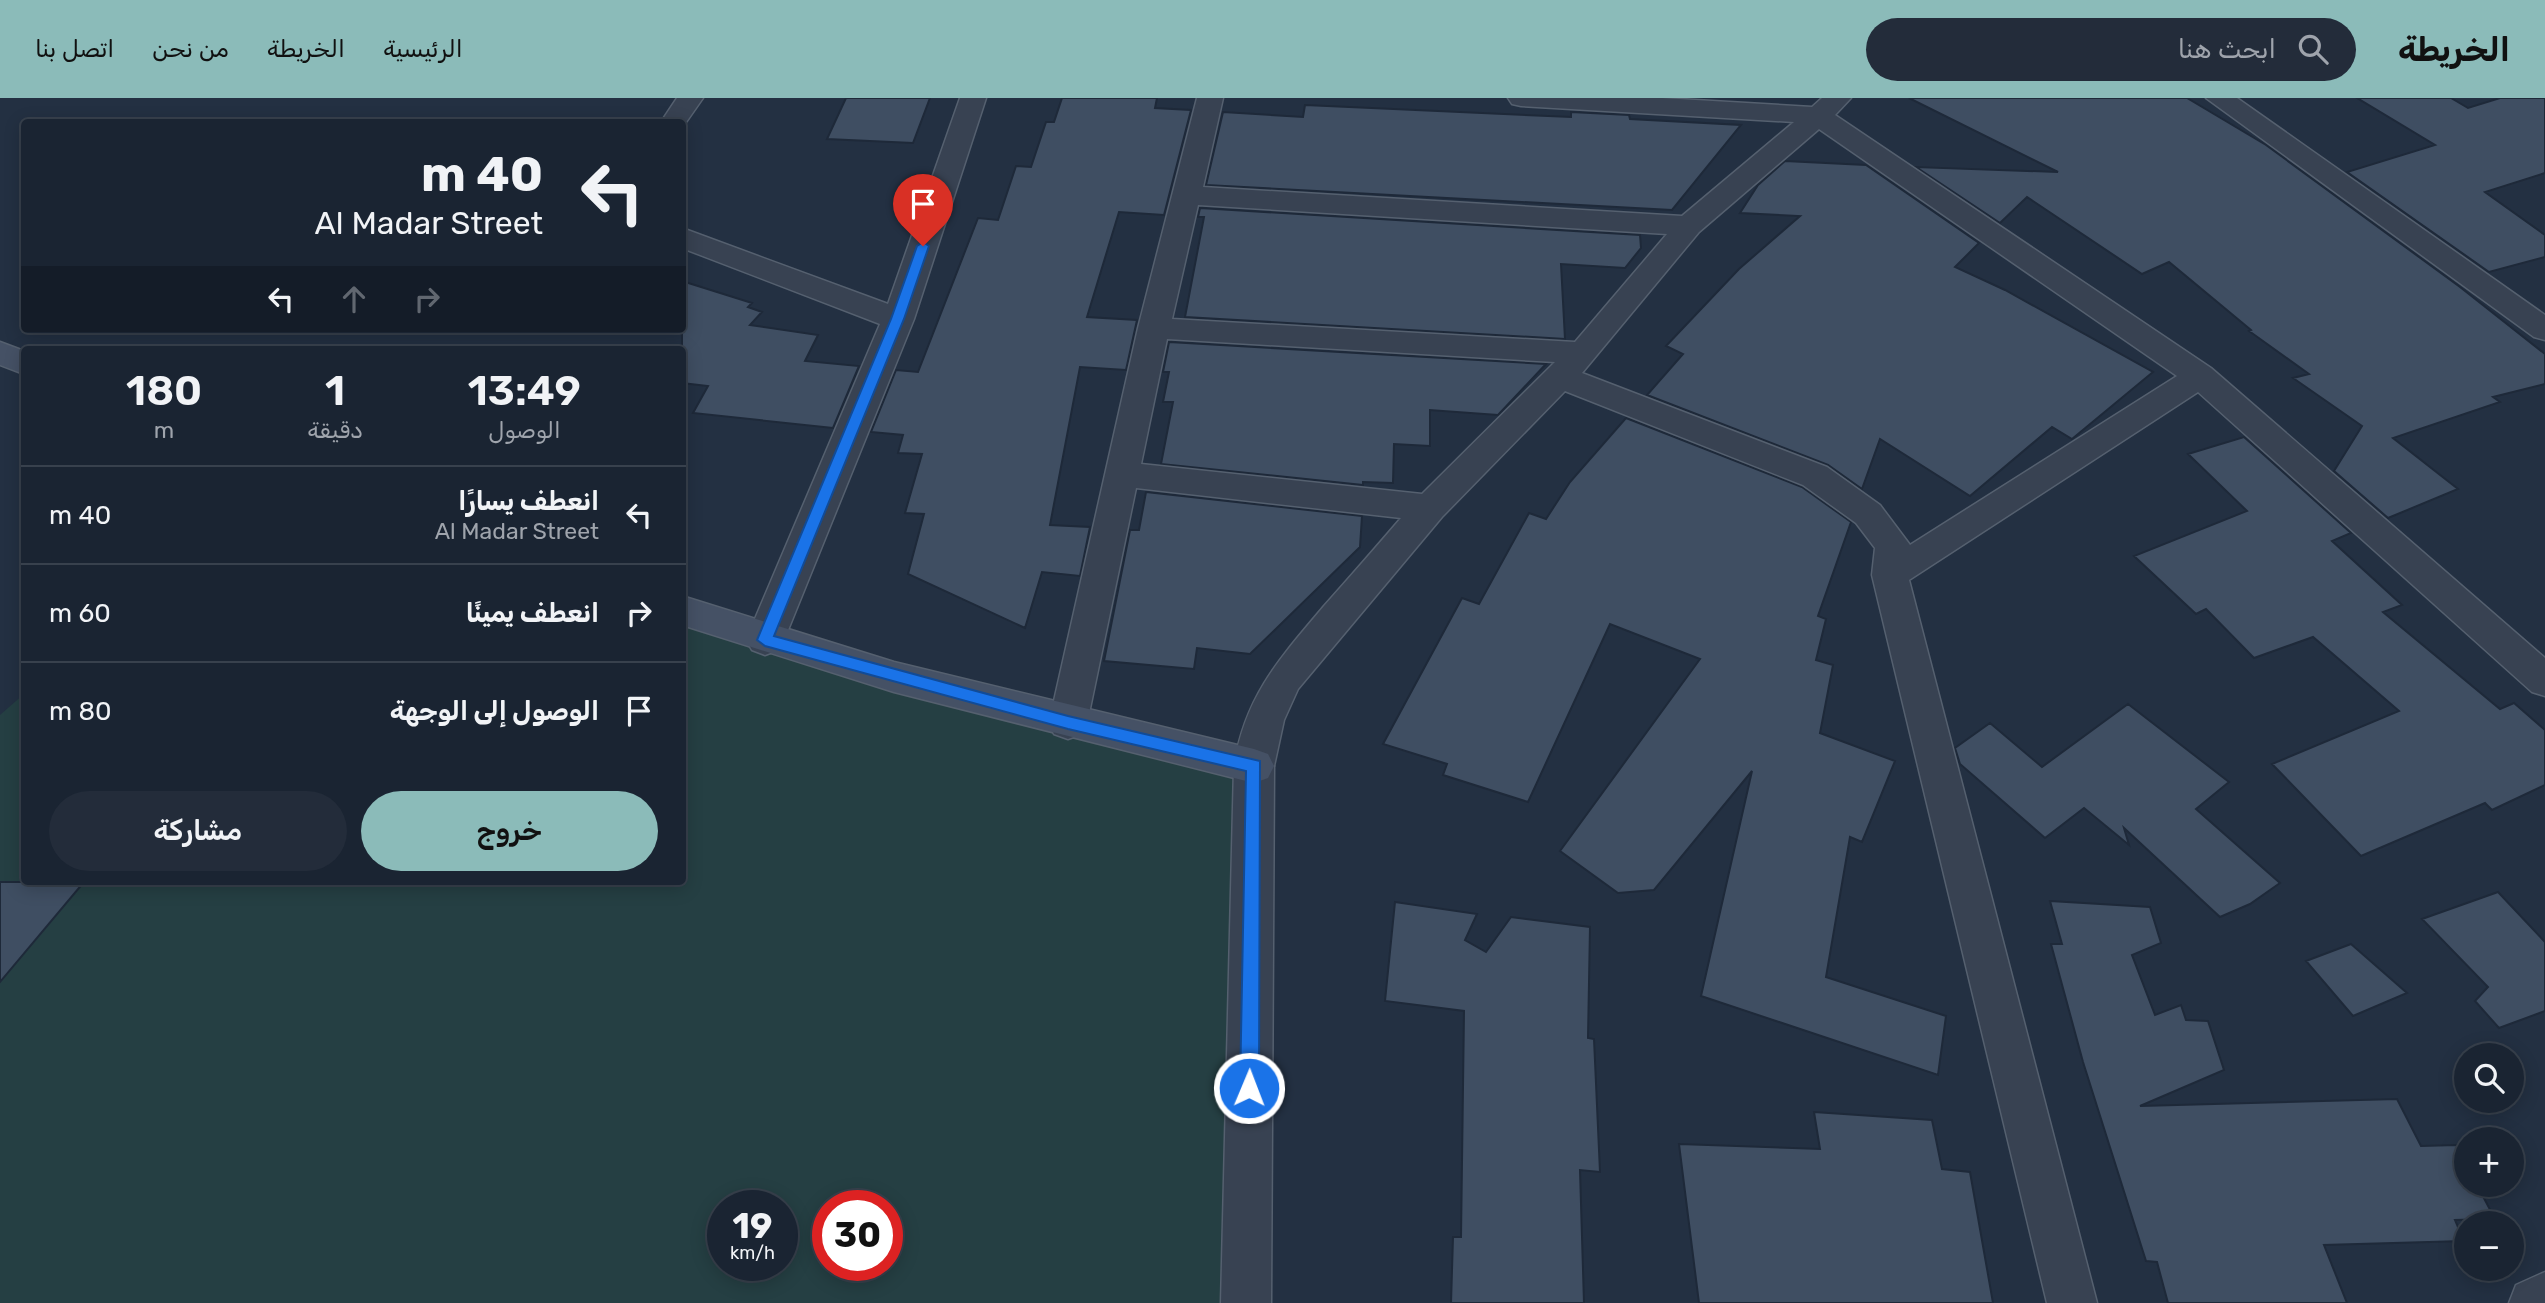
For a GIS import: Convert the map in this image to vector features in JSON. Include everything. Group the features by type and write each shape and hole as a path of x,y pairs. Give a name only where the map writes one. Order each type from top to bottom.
{"street":[{"path":"677,119 690,98"},
{"path":"765,640 898,319 973,98"},
{"path":"1068,723 1154,328 1210,98"},
{"path":"1521,98 1827,106 2200,376 2545,681"},
{"path":"2218,98 2545,330"},
{"path":"1246,1303 1254,766 1258,736 1268,705 1285,678 1430,508 1570,364 1689,226 1827,106"},
{"path":"1185,195 1689,226"},
{"path":"686,239 898,319"},
{"path":"1154,328 1570,364 1815,476 1849,497 1884,531 1893,546 1891,575 2072,1303"},
{"path":"0,353 21,362"},
{"path":"1891,575 2200,376"},
{"path":"1122,474 1430,508"},
{"path":"686,611 765,640 1068,723 1254,766"},
{"path":"2533,1303 2545,1297"}],"green space":[{"path":"686,611 1254,766 1246,1303 0,1303 0,715 21,697 21,885 686,885"}],"building":[{"path":"846,98 930,98 913,143 827,139"},
{"path":"1062,98 1157,98 1155,108 1191,110 1164,215 1119,212 1087,317 1137,320 1126,370 1080,367 1050,525 1090,527 1080,576 1042,572 1025,628 908,574 924,514 905,513 922,454 898,453 903,435 871,432 896,370 918,372 978,218 998,220 1016,166 1031,167 1046,122 1054,122"},
{"path":"1909,98 2187,98 2266,145 2460,287 2545,354 2545,384 2493,397 2500,402 2393,438 2458,489 2388,518 2334,471 2362,426 2293,378 2309,374 2249,331 2251,330 2169,262 2142,274 2027,197 2000,223 1916,167 2058,172"},
{"path":"2357,98 2451,98 2468,108 2500,98 2545,98 2545,173 2485,192 2545,235 2545,257 2489,272 2347,172 2435,145"},
{"path":"1305,105 1571,117 1571,112 1629,115 1630,119 1741,125 1672,210 1206,185 1223,112 1303,117"},
{"path":"1785,161 1866,165 1979,243 1955,267 2005,290 2153,372 2072,439 2052,427 1970,496 1880,439 1862,489 1828,465 1647,395 1683,354 1666,346 1739,269 1800,216 1740,213 1758,185"},
{"path":"1200,208 1640,235 1641,248 1625,268 1561,264 1565,339 1185,317 1204,217 1198,217"},
{"path":"686,282 752,303 748,307 762,312 750,325 818,335 805,361 859,366 833,428 693,413 708,386 686,383 686,346 682,346 682,333 686,333"},
{"path":"1169,342 1546,364 1498,415 1430,410 1430,446 1394,444 1393,483 1363,482 1363,485 1161,464 1173,402 1163,402 1169,372 1163,372"},
{"path":"1626,418 1802,487 1851,522 1818,616 1826,619 1816,660 1833,665 1820,733 1895,761 1862,842 1850,837 1826,977 1946,1016 1938,1075 1701,996 1752,771 1654,890 1618,893 1560,851 1700,659 1610,624 1528,802 1443,775 1447,764 1383,744 1462,598 1479,604 1529,513 1546,519 1570,482"},
{"path":"2244,437 2351,533 2332,541 2402,605 2383,612 2500,709 2514,703 2545,730 2545,785 2492,810 2485,803 2361,856 2272,764 2399,711 2313,637 2254,658 2206,609 2196,614 2134,556 2247,511 2188,454"},
{"path":"1146,492 1362,516 1360,547 1250,654 1197,648 1194,669 1104,661 1130,530 1139,530"},
{"path":"2128,704 2229,782 2196,809 2280,883 2250,904 2220,917 2124,828 2129,845 2084,808 2045,838 1960,764 1955,748 1990,723 2042,767"},
{"path":"0,882 21,882 21,885 81,885 0,982"},
{"path":"2498,892 2545,942 2545,1011 2499,1028 2475,1001 2488,987 2422,919"},
{"path":"2050,901 2150,907 2161,943 2132,955 2155,1015 2181,1005 2186,1020 2208,1021 2224,1070 2140,1106 2397,1099 2421,1146 2454,1145 2454,1197 2483,1197 2491,1211 2454,1211 2454,1241 2324,1245 2347,1303 2168,1303 2157,1262 2146,1261 2083,1062 2051,944 2062,944"},
{"path":"1395,902 1477,914 1465,940 1486,952 1511,917 1590,927 1588,1038 1594,1039 1600,1172 1580,1170 1584,1303 1451,1303 1453,1237 1461,1237 1464,1011 1385,1001"},
{"path":"2351,944 2407,993 2353,1016 2306,961"},
{"path":"1814,1112 1932,1120 1942,1169 1970,1172 1993,1303 1699,1303 1679,1144 1820,1149"}],"route":[{"path":"923,246 898,319 765,640 1068,723 1254,766 1249,1088"}]}
